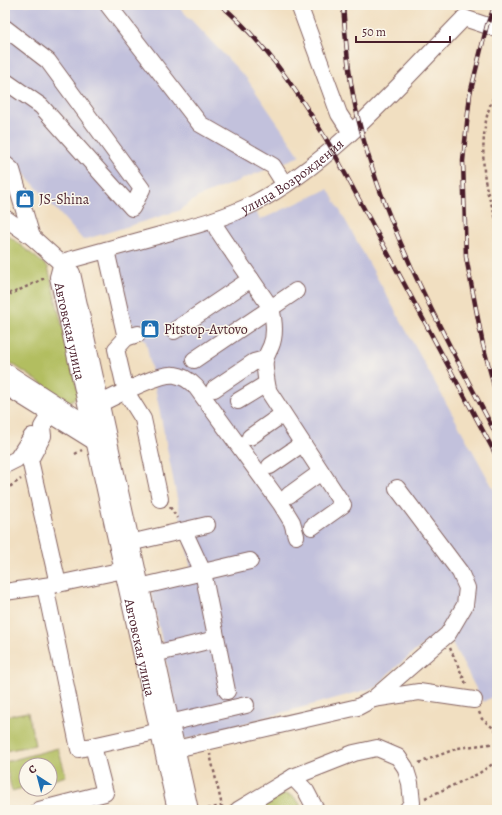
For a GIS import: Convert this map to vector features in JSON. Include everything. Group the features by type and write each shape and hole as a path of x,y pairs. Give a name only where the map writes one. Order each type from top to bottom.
{"street":[{"path":"108,5 200,124 273,166 285,185"},
{"path":"299,5 339,114 350,131"},
{"path":"463,11 497,29"},
{"name":"улица Возрождения","path":"62,262 214,220 253,204 285,185 309,168 350,131 463,11"},
{"path":"5,28 48,61 142,190 132,208 41,106 5,81"},
{"path":"5,164 12,170 32,237"},
{"path":"5,218 32,237 62,262"},
{"path":"214,220 217,229 271,308 274,318 274,337 265,359 267,374 266,384 269,392 343,505 312,527"},
{"path":"106,250 132,336 116,349 126,392 143,419 160,499"},
{"name":"Автовская улица","path":"62,262 72,273 101,403 102,443 170,751 176,810"},
{"name":"Автовская улица","path":"62,262 58,278 91,425 102,443"},
{"path":"174,331 251,279"},
{"path":"194,360 296,291"},
{"path":"214,389 254,362 265,359"},
{"path":"5,371 91,425"},
{"path":"101,403 157,378 174,374 186,377 196,387 281,504 292,522 296,536"},
{"path":"238,401 266,384"},
{"path":"5,386 46,420 102,443"},
{"path":"250,437 283,414"},
{"path":"5,463 7,464 17,459 35,431 46,420"},
{"path":"46,420 43,436 30,460 79,749 246,705"},
{"path":"270,466 302,444"},
{"path":"289,495 321,472"},
{"path":"170,751 358,707 373,699 448,634 464,605 467,588 460,572 397,488"},
{"path":"125,544 207,526"},
{"path":"184,531 203,572 227,691"},
{"path":"134,588 250,561"},
{"path":"5,592 52,585 130,569"},
{"path":"149,655 216,640"},
{"path":"373,699 419,692 474,700"},
{"path":"39,810 105,793 93,746"},
{"path":"238,810 293,777 354,753 377,748 398,757 405,767 410,783 409,807"},
{"name":"Автовская улица","path":"170,751 190,810"},
{"path":"293,777 306,791 316,810"}],"path":[{"path":"497,93 491,99 485,122 484,149 486,188 497,229"},
{"path":"5,288 11,294 27,288 44,279 62,262"},
{"path":"160,499 171,508 184,531"},
{"path":"202,810 222,806 208,742"},
{"path":"405,767 458,748 497,743"},
{"path":"409,807 478,774 497,761"}],"shaded area":[{"path":"5,5 177,5 247,79 300,156 198,197 178,211 83,240 5,152"},
{"path":"328,189 497,495 497,672 494,673 497,679 497,694 483,702 444,627 388,674 377,687 183,740 151,590 193,579 146,342 126,315 112,254 256,212 260,220"}],"green space":[{"path":"5,233 48,267 79,396 69,402 5,359"},
{"path":"28,712 35,745 5,751 5,716"},
{"path":"58,748 66,776 58,778 58,757 24,757"},
{"path":"18,759 18,789 12,791 5,762"},
{"path":"279,794 291,795 297,799 302,810 256,810"}],"railway":[{"path":"221,5 269,54 296,91 332,149 497,457"},
{"path":"343,5 348,64 356,108 370,162 384,203 419,283 497,436"},
{"path":"495,5 487,25 470,94 463,161 466,257 483,345 497,397"}],"place":[{"name":"JS-Shina","path":"25,199"},
{"name":"Pitstop-Avtovo","path":"150,329"}]}
